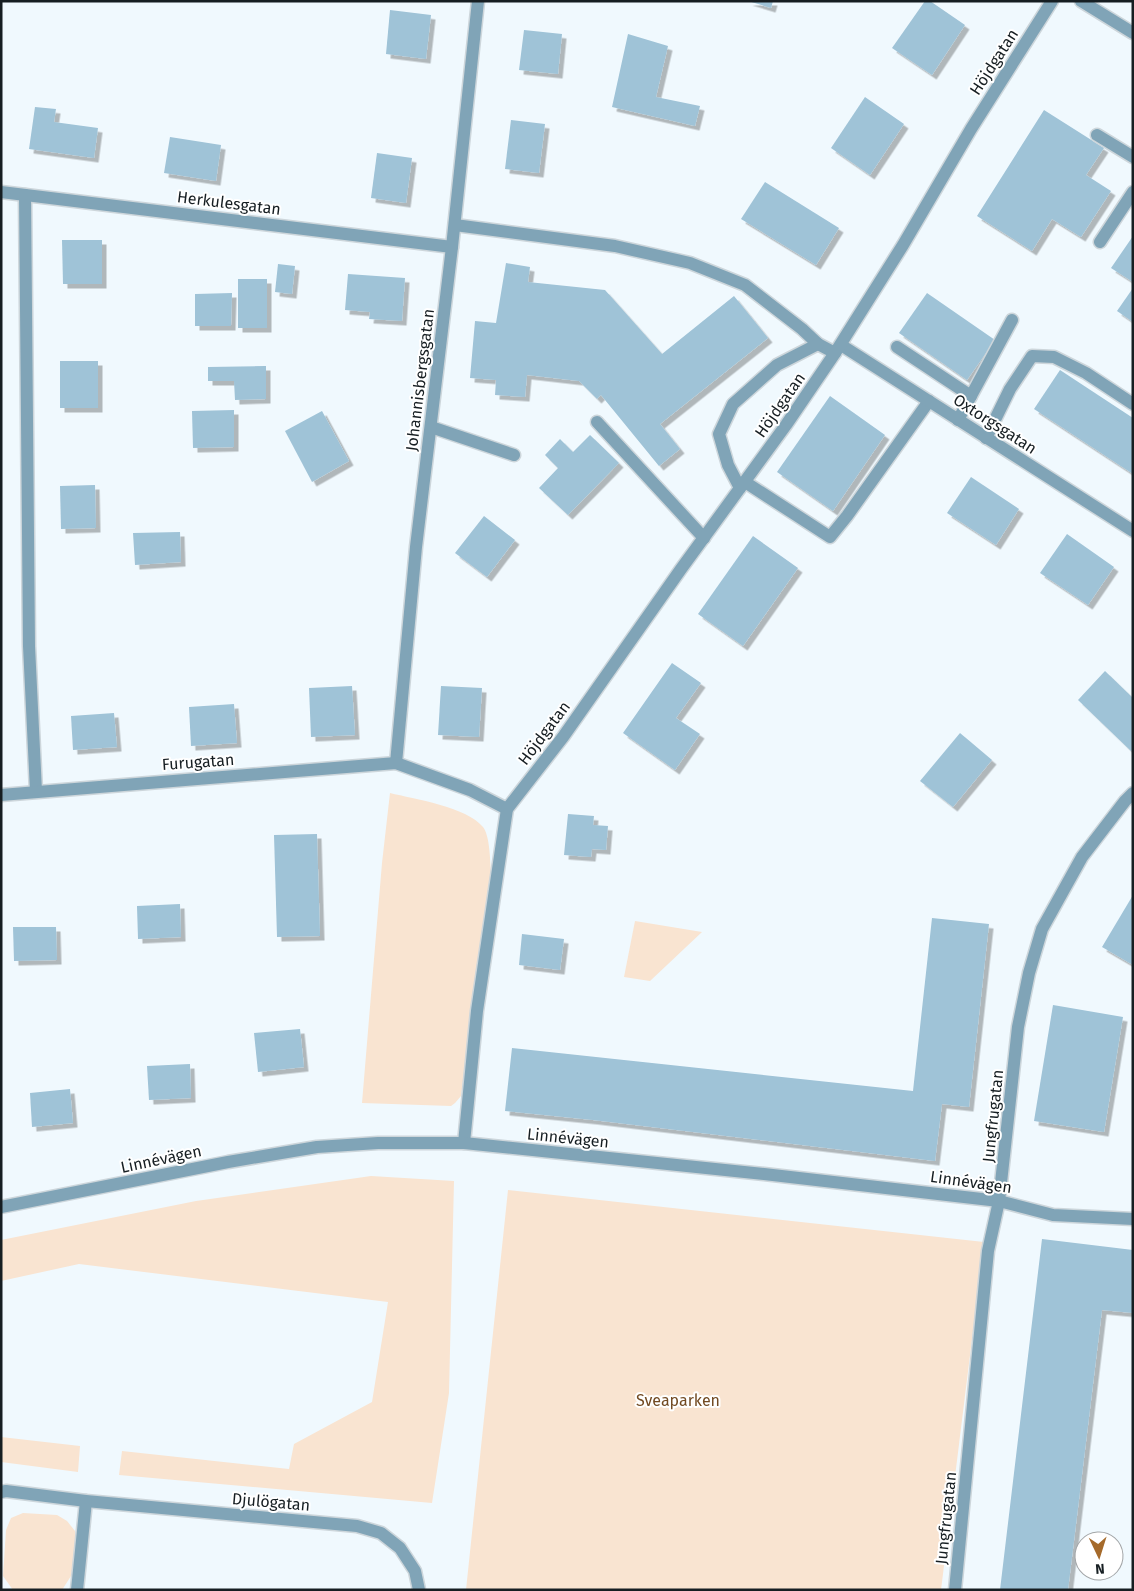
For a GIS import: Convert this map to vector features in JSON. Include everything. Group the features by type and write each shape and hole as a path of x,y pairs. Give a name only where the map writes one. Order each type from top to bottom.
{"street":[{"name":"Johannisbergsgatan","path":"396,763 416,548 455,225 478,1"},
{"name":"Höjdgatan","path":"464,1144 477,1011 507,808 563,737 786,425 838,349 903,246 971,129 1052,1"},
{"path":"1080,1 1133,33"},
{"path":"1097,135 1133,157"},
{"name":"Herkulesgatan","path":"1,192 452,247"},
{"path":"1100,242 1133,192"},
{"path":"26,195 29,646 36,791"},
{"name":"Oxtorgsgatan","path":"455,225 615,246 690,263 745,285 802,329 818,344 838,349 928,401 1133,531"},
{"path":"958,420 1012,320"},
{"path":"818,344 777,365 733,404 719,434 728,465 742,485 830,537 847,516 928,401"},
{"path":"897,347 971,396"},
{"path":"986,438 1010,389 1032,356 1054,357 1086,373 1133,404"},
{"path":"597,422 704,538"},
{"path":"431,427 514,455"},
{"path":"396,763 470,790 507,808"},
{"name":"Furugatan","path":"1,795 396,763"},
{"name":"Jungfrugatan","path":"955,1590 988,1251 1000,1201 1018,1028 1029,972 1042,929 1082,857 1133,793"},
{"name":"Linnévägen","path":"1,1207 228,1162 317,1147 378,1143 464,1144 764,1174 1000,1201 1053,1215 1133,1219"},
{"name":"Djulögatan","path":"1,1492 357,1526 381,1533 400,1548 415,1571 420,1590"},
{"path":"77,1590 86,1501"}],"green space":[{"path":"390,793 440,805 465,814 483,827 488,842 491,872 461,1096 451,1106 362,1103 382,863"},
{"path":"635,921 702,932 650,981 624,977"},
{"path":"371,1176 454,1181 449,1393 432,1503 119,1475 122,1451 289,1469 294,1444 372,1402 388,1302 79,1264 1,1281 1,1240 196,1201"},
{"name":"Sveaparken","path":"508,1190 984,1242 941,1590 466,1590"},
{"path":"1,1437 80,1446 78,1472 1,1462"},
{"path":"23,1513 57,1515 67,1521 75,1531 76,1550 71,1576 62,1590 13,1590 3,1576 6,1530 11,1518"}],"building":[{"path":"748,1 773,1 771,8"},
{"path":"925,1 930,1 965,25 932,75 892,48"},
{"path":"390,10 431,15 426,59 386,54"},
{"path":"524,30 562,34 558,74 519,70"},
{"path":"628,34 668,46 656,97 700,106 695,126 612,107"},
{"path":"865,97 904,124 870,175 831,148"},
{"path":"35,107 56,109 54,122 98,128 94,158 29,149"},
{"path":"1044,110 1104,148 1086,175 1111,191 1081,237 1052,219 1032,251 977,216"},
{"path":"511,120 545,124 539,173 505,169"},
{"path":"170,137 221,145 216,181 164,173"},
{"path":"377,153 412,158 406,203 371,198"},
{"path":"765,182 839,228 816,265 741,219"},
{"path":"1133,236 1133,282 1111,268"},
{"path":"62,240 102,240 102,284 63,284"},
{"path":"506,263 530,267 528,282 605,290 662,354 734,296 768,338 660,424 680,449 659,466 601,395 597,399 579,381 527,375 525,397 495,395 496,380 470,378 475,321 496,323"},
{"path":"278,264 295,266 292,294 275,292"},
{"path":"348,274 405,278 402,321 369,319 370,312 345,310"},
{"path":"238,279 267,279 267,328 238,328"},
{"path":"1133,288 1133,322 1117,311"},
{"path":"232,293 231,326 195,326 195,294"},
{"path":"927,293 995,340 967,380 899,333"},
{"path":"60,361 98,361 98,408 60,408"},
{"path":"266,366 266,399 235,400 234,381 208,381 208,367"},
{"path":"1060,370 1133,418 1133,474 1034,409"},
{"path":"830,396 885,435 833,511 777,472"},
{"path":"234,410 234,447 193,448 192,411"},
{"path":"322,411 349,461 312,482 285,431"},
{"path":"590,435 619,463 568,515 539,488 558,468 545,455 560,439 573,452"},
{"path":"971,477 1019,509 996,545 947,513"},
{"path":"95,485 96,528 61,529 60,486"},
{"path":"484,516 515,540 487,577 455,553"},
{"path":"180,532 181,562 135,565 133,533"},
{"path":"1067,534 1114,567 1088,605 1040,573"},
{"path":"753,536 798,568 743,646 698,614"},
{"path":"672,663 701,683 676,718 700,734 675,770 623,733"},
{"path":"1105,671 1133,698 1133,749 1131,751 1078,700"},
{"path":"352,686 355,735 311,737 309,688"},
{"path":"441,686 482,688 479,737 438,735"},
{"path":"234,704 237,743 191,746 189,707"},
{"path":"114,713 117,747 73,750 71,716"},
{"path":"960,733 992,760 953,807 920,781"},
{"path":"568,814 594,816 593,825 608,826 606,850 592,849 591,857 564,855"},
{"path":"317,834 320,936 277,937 274,835"},
{"path":"1133,895 1133,965 1102,947"},
{"path":"180,904 181,937 138,939 137,906"},
{"path":"932,918 989,924 969,1107 942,1104 935,1161 505,1111 512,1048 913,1091"},
{"path":"13,927 56,927 57,960 14,961"},
{"path":"522,934 564,939 560,970 519,965"},
{"path":"1053,1005 1123,1017 1104,1132 1034,1121"},
{"path":"300,1029 304,1067 258,1072 254,1033"},
{"path":"190,1064 191,1098 149,1100 147,1066"},
{"path":"70,1089 73,1123 32,1127 30,1093"},
{"path":"1042,1239 1133,1250 1133,1313 1102,1310 1068,1590 1000,1590"}]}
